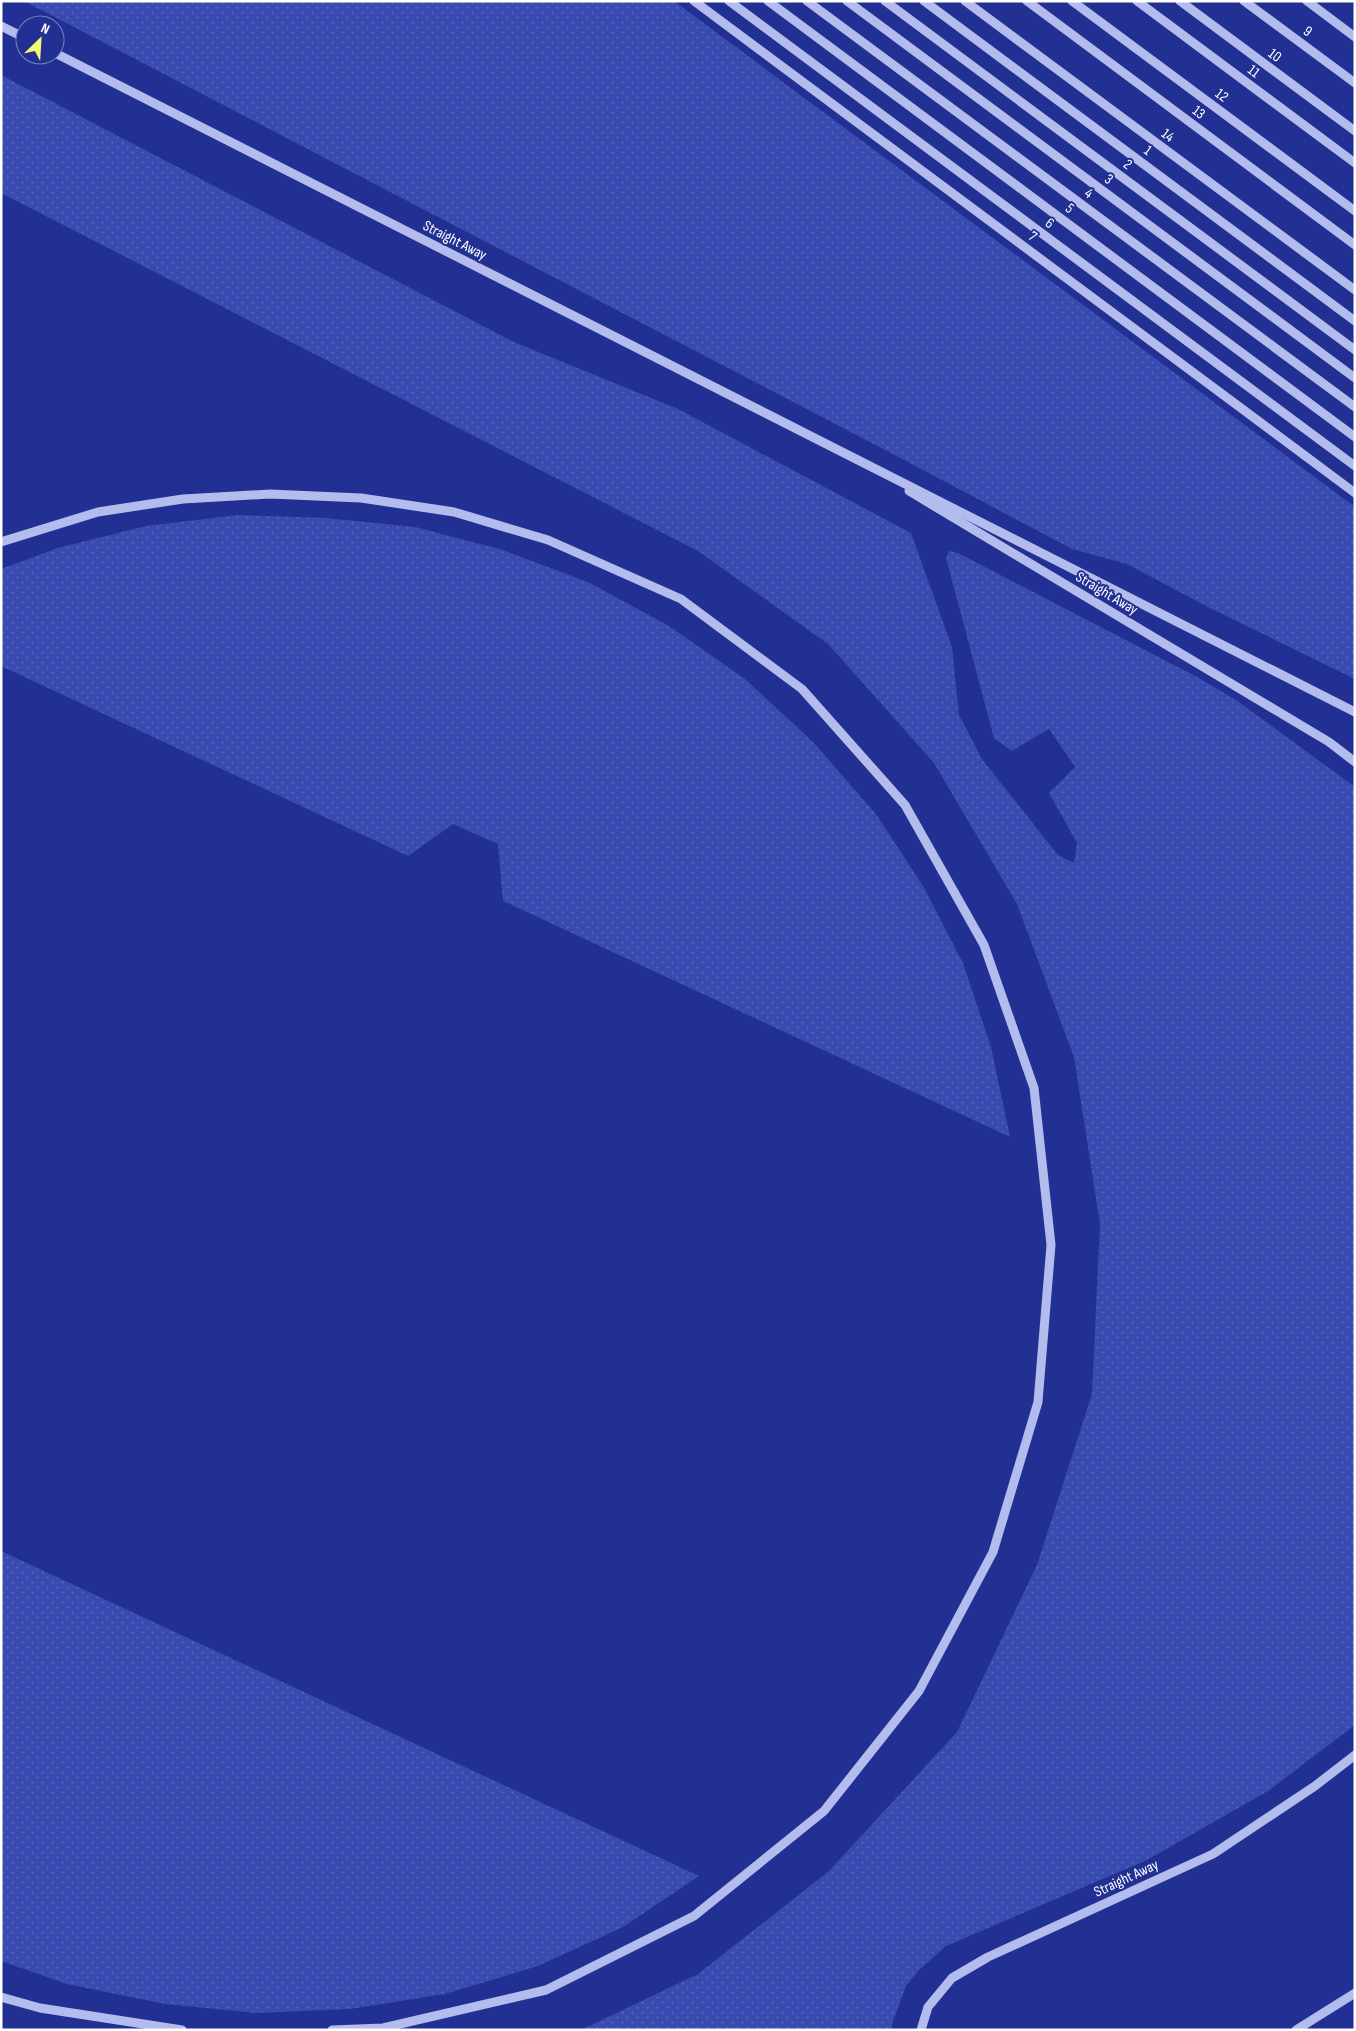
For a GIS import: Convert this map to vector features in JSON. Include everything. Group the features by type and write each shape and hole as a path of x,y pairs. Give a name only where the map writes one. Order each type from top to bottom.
{"lane":[{"name":"7","path":"694,1 1355,492"},
{"name":"6","path":"729,1 1355,466"},
{"name":"5","path":"768,1 1355,437"},
{"name":"4","path":"807,1 1355,408"},
{"name":"3","path":"847,1 1355,378"},
{"name":"2","path":"885,1 1355,350"},
{"name":"1","path":"924,1 1355,321"},
{"name":"14","path":"965,1 1355,290"},
{"name":"13","path":"1027,1 1355,244"},
{"name":"12","path":"1072,1 1355,211"},
{"name":"11","path":"1137,1 1355,163"},
{"name":"10","path":"1180,1 1355,131"},
{"name":"9","path":"1244,1 1355,83"},
{"path":"1306,1 1355,37"},
{"path":"1,26 15,33"},
{"name":"Straight Away","path":"65,58 1355,712"},
{"name":"Straight Away","path":"842,451 1329,742 1355,762"},
{"path":"1,542 98,512 183,499 270,494 361,498 454,512 548,540 681,599 802,689 906,805 984,945 1034,1088 1051,1245 1038,1402 993,1552 919,1692 824,1811 694,1916 546,1990 383,2028 332,2030"},
{"name":"Straight Away","path":"921,2030 928,2007 952,1978 988,1957 1213,1854 1315,1786 1355,1755"},
{"path":"1296,2030 1355,1993"},
{"path":"1,1997 40,2008 182,2030"}],"shaded area":[{"path":"24,1 674,1 1355,507 1355,679 1210,608 1127,564 1072,549 65,22 65,15 51,15"},
{"path":"1,75 514,342 678,409 911,533 952,647 959,715 982,759 1058,855 1074,863 1077,843 1049,793 1075,767 1049,729 1012,751 994,738 946,558 949,551 958,553 1197,677 1236,700 1355,787 1355,1725 1268,1791 1147,1860 946,1946 919,1970 906,1986 892,2024 892,2030 581,2030 698,1974 829,1871 957,1732 1037,1565 1092,1394 1100,1224 1074,1057 1017,904 934,763 828,644 698,551 1,193"},
{"path":"238,515 326,518 415,527 503,550 590,583 669,626 745,679 813,742 876,814 923,886 963,963 991,1047 1010,1137 503,901 498,844 453,824 408,856 1,666 1,569 58,548 146,526"},
{"path":"1,1551 699,1876 623,1927 538,1966 445,1994 350,2009 257,2013 165,2004 67,1984 1,1961"}]}
